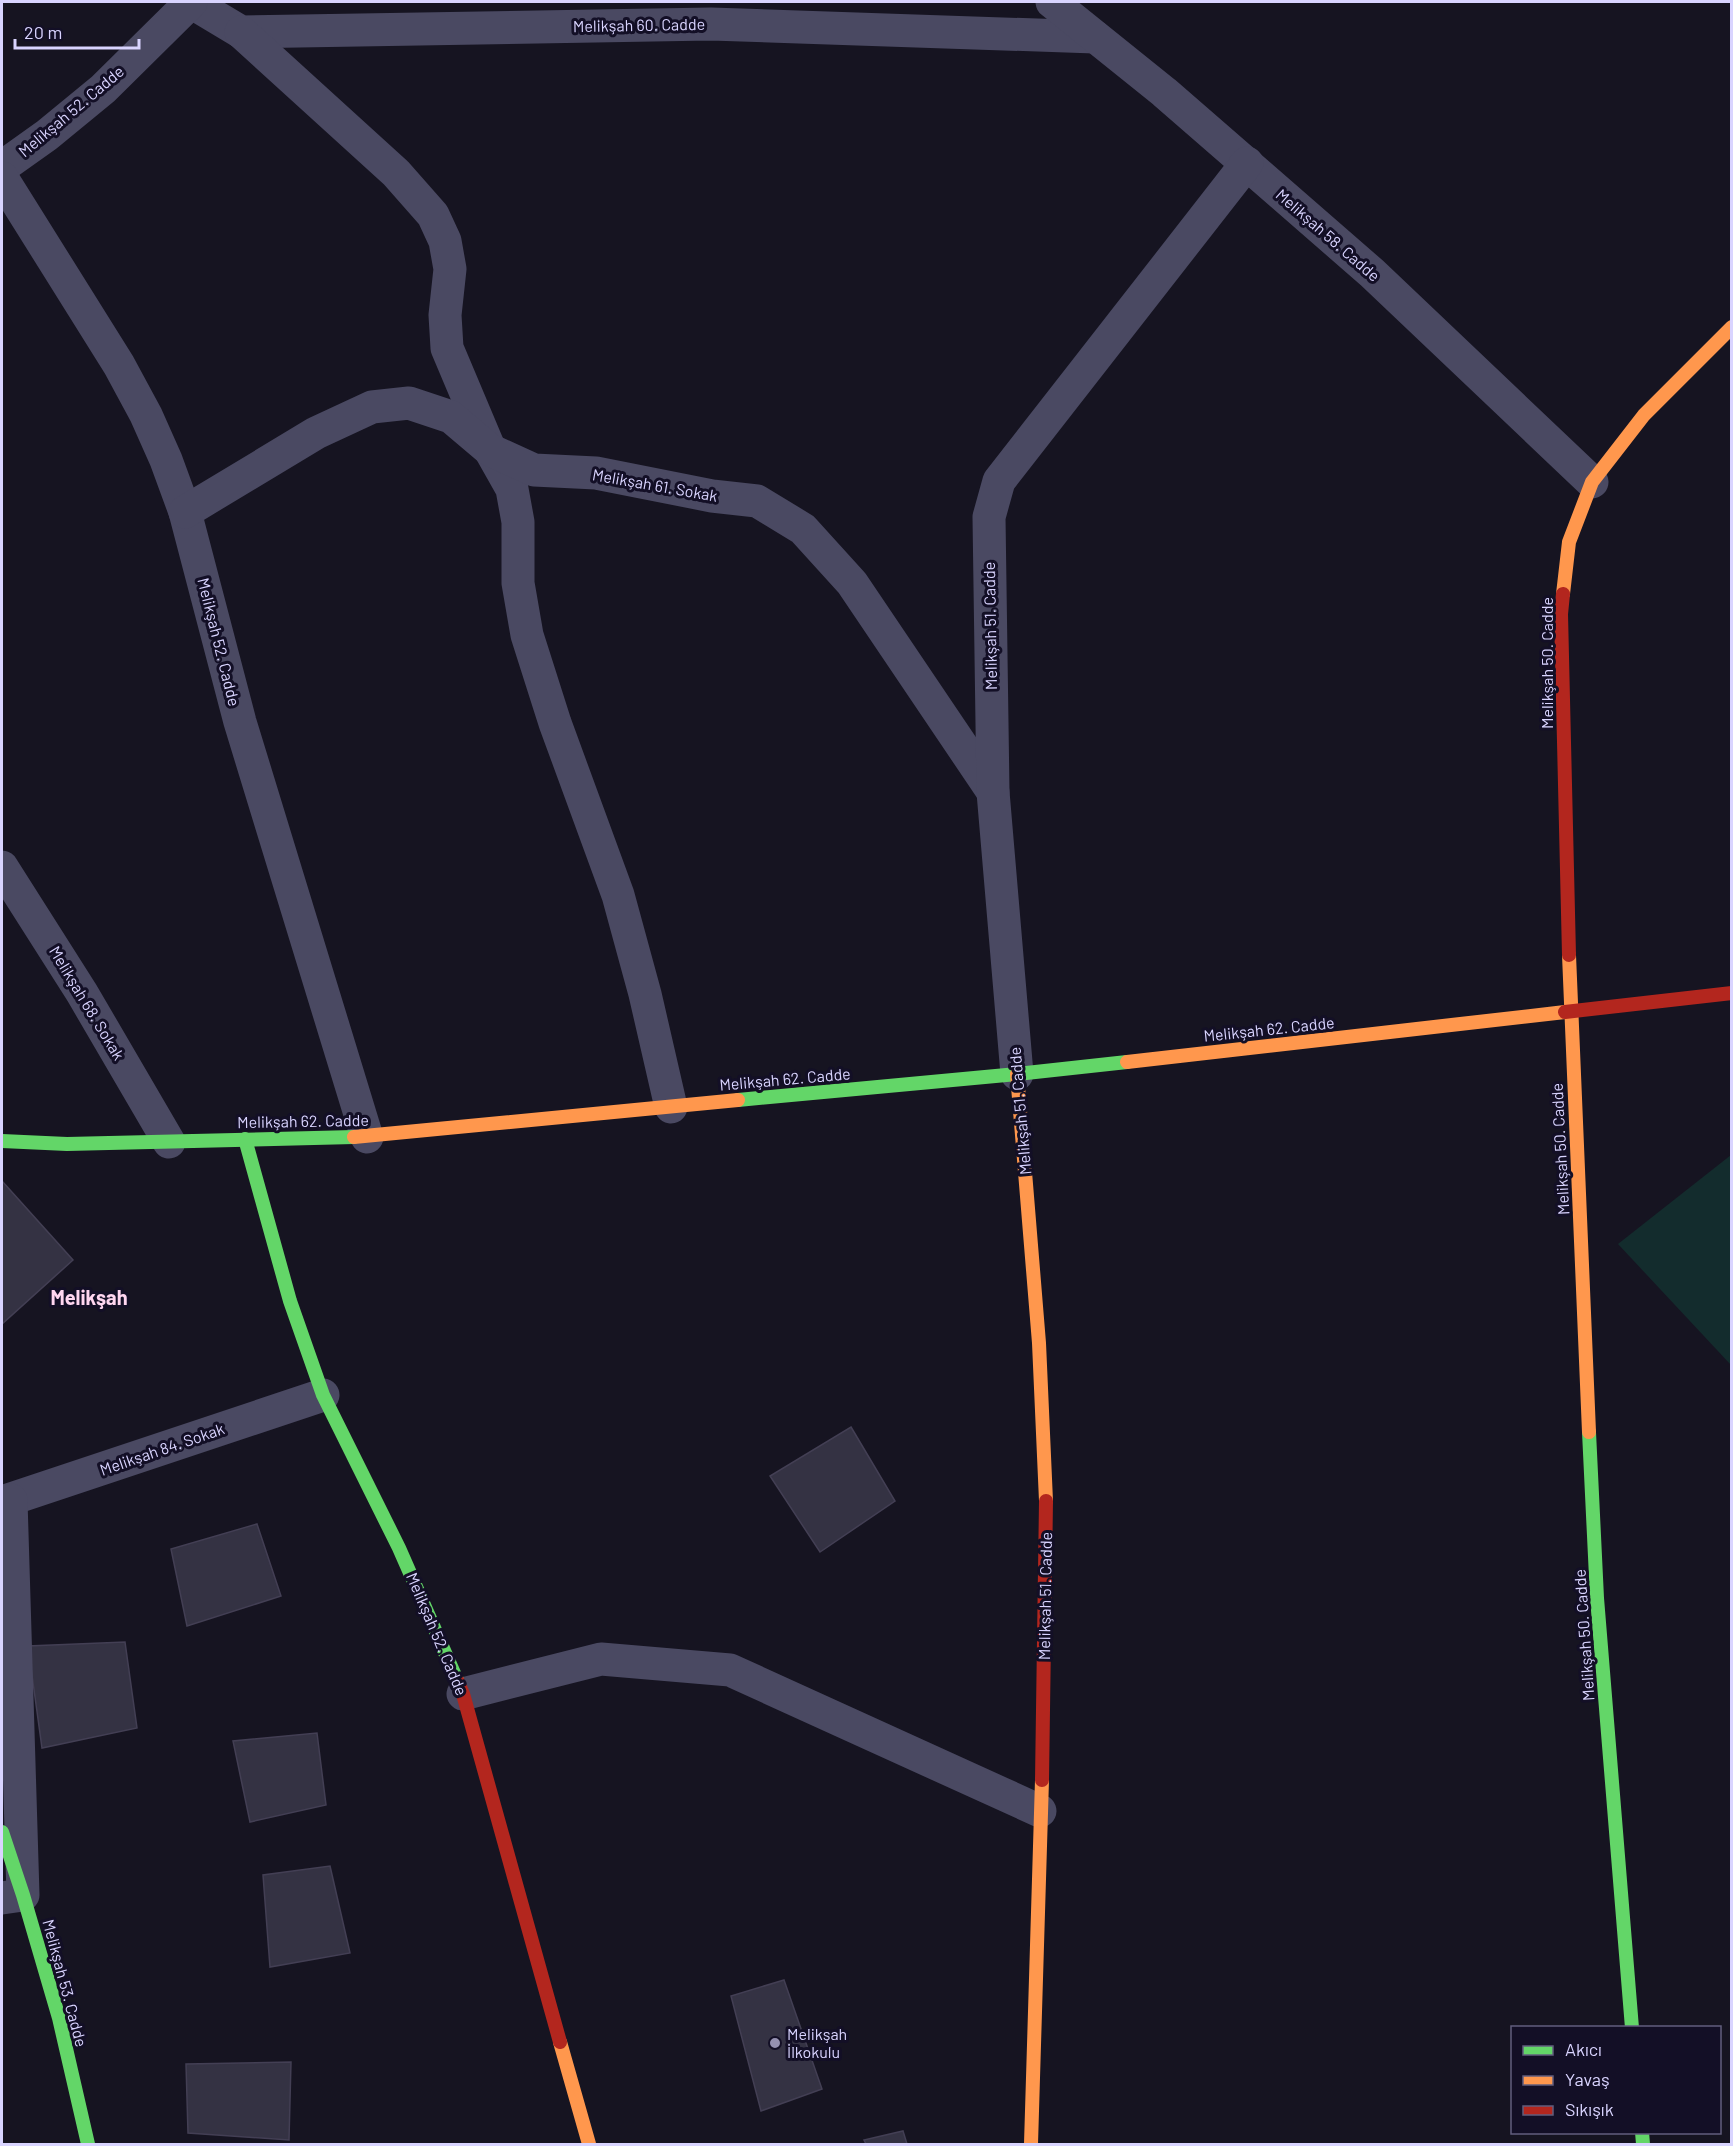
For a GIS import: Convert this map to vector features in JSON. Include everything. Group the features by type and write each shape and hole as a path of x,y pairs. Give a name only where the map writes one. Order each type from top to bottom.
{"street":[{"path":"191,2 241,32 396,174 433,215 445,241 450,269 445,315 447,348 490,450 512,489 518,522 518,583 527,634 555,723 618,895 645,994 671,1107"},
{"name":"Melikşah 52. Cadde","path":"2,167 47,135 103,89 191,2"},
{"name":"Melikşah 58. Cadde","path":"1052,2 1164,92 1372,273 1592,482"},
{"name":"Melikşah 60. Cadde","path":"241,32 711,24 1095,37"},
{"name":"Melikşah 51. Cadde","path":"1031,2145 1041,1811 1046,1491 1039,1343 993,792 988,517 999,482 1246,164"},
{"name":"Melikşah 52. Cadde","path":"2,178 119,364 146,415 166,460 185,512 240,722 367,1137"},
{"name":"Melikşah 50. Cadde","path":"1632,2026 1597,1598 1570,1012 1561,614 1569,542 1592,482 1644,415 1731,327"},
{"name":"Melikşah 61. Sokak","path":"185,512 316,433 372,407 409,403 452,417 490,450 534,470 596,472 712,496 757,501 803,529 852,583 993,792"},
{"name":"Melikşah 68. Sokak","path":"2,867 82,993 169,1142"},
{"name":"Melikşah 62. Cadde","path":"2,1141 67,1144 367,1137 472,1125 1017,1074 1731,993"},
{"name":"Melikşah 52. Cadde","path":"245,1139 290,1302 323,1395 399,1548 463,1694 589,2145"},
{"name":"Melikşah 84. Sokak","path":"6,1501 323,1395"},
{"path":"6,1501 12,1896"},
{"path":"463,1694 601,1659 730,1670 1041,1811"},
{"name":"Melikşah 53. Cadde","path":"2,1832 12,1896 59,2018 88,2145"}],"green space":[{"path":"1731,1155 1731,1365 1618,1244"}],"building":[{"path":"2,1181 73,1260 2,1324"},
{"path":"851,1427 895,1501 820,1552 770,1476"},
{"path":"257,1524 281,1596 187,1626 171,1549"},
{"path":"125,1642 137,1728 42,1748 28,1646"},
{"path":"317,1733 326,1805 250,1822 233,1741"},
{"path":"330,1866 350,1953 270,1967 263,1875"},
{"name":"Melikşah İlkokulu","path":"784,1980 822,2089 761,2111 731,1996"},
{"path":"291,2062 289,2140 188,2133 186,2064"},
{"path":"903,2131 907,2144 866,2144 864,2140"}],"traffic: fast":[{"path":"738,1100 1127,1062"},
{"path":"2,1141 67,1144 354,1137"},
{"path":"245,1139 290,1301 323,1395 399,1548 457,1680"},
{"path":"1589,1432 1597,1598 1632,2026"},
{"path":"2,1832 59,2018 88,2144"},
{"path":"1642,2134 1643,2144"}],"traffic: slow":[{"path":"1563,594 1569,542 1592,482 1644,415 1732,327"},
{"path":"1569,955 1589,1432"},
{"path":"1127,1062 1565,1012"},
{"path":"1017,1074 1039,1343 1046,1501"},
{"path":"354,1137 738,1100"},
{"path":"1031,2144 1042,1780"},
{"path":"560,2042 589,2144"}],"traffic: jam":[{"path":"1563,594 1561,614 1569,955"},
{"path":"1565,1012 1732,993"},
{"path":"1042,1780 1046,1501"},
{"path":"457,1680 463,1694 560,2042"}],"place":[{"name":"Melikşah İlkokulu","path":"775,2043"}],"district":[{"name":"Melikşah","path":"89,1298"}]}
